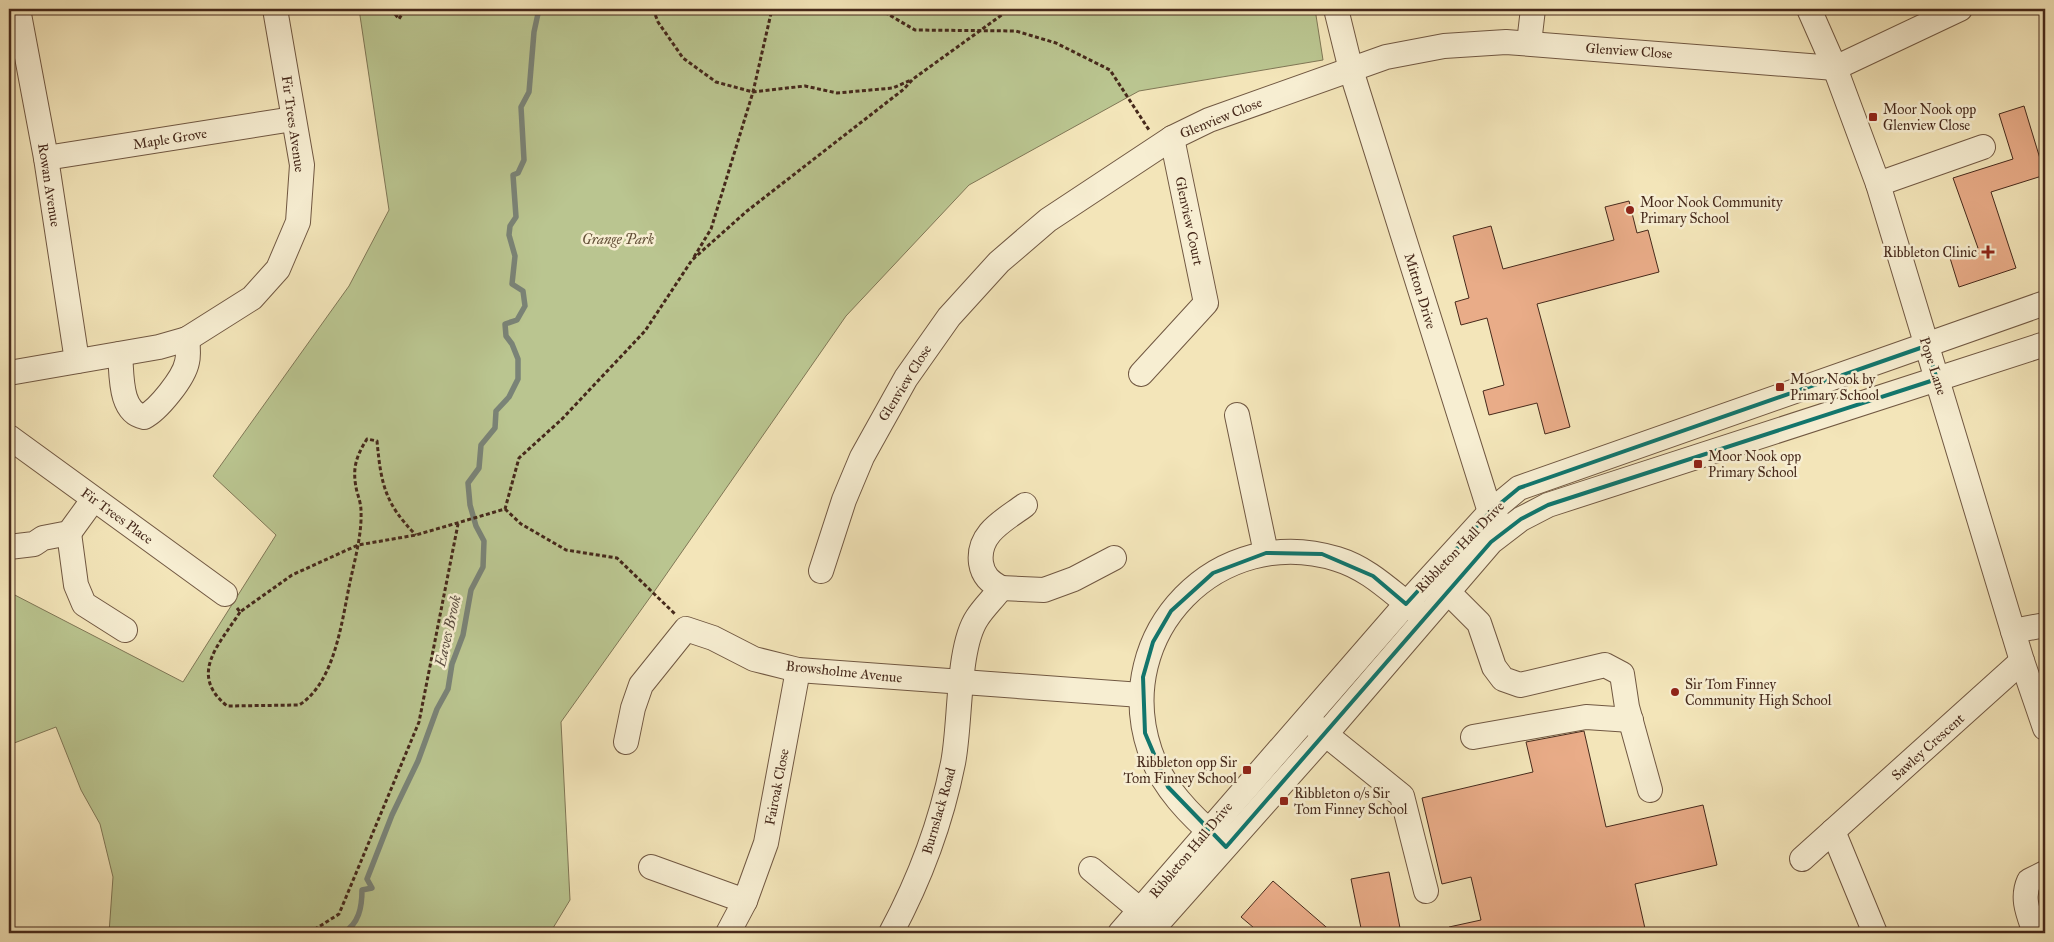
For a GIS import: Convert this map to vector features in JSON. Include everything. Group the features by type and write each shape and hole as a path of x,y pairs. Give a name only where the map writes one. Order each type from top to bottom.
{"street":[{"name":"Rowan Avenue","path":"18,9 46,158 77,361"},
{"name":"Fir Trees Avenue","path":"9,373 160,347 187,339 252,298 278,270 298,222 302,165 275,9"},
{"name":"Mitton Drive","path":"1336,9 1351,70 1490,512"},
{"path":"1529,43 1533,9"},
{"name":"Pope Lane","path":"1809,9 1835,68 1878,184 2013,632 2045,728"},
{"path":"1835,68 1960,9"},
{"name":"Glenview Close","path":"821,571 844,500 862,457 906,378 949,317 999,262 1074,200 1165,142 1209,120 1386,57 1444,46 1506,42 1529,43 1835,68"},
{"name":"Maple Grove","path":"46,158 294,119"},
{"name":"Glenview Court","path":"1141,374 1206,303 1165,142"},
{"path":"1878,184 1983,147"},
{"name":"Ribbleton Hall Drive","path":"1149,933 1325,735 1490,512 1519,488 2045,303"},
{"path":"120,354 126,403 130,411 144,417 151,414 181,378 187,364 189,352 187,339"},
{"name":"Ribbleton Hall Drive","path":"1120,933 1305,718 1415,611 1448,592 1490,542 1521,519 1548,505 2045,344"},
{"path":"1237,415 1266,553"},
{"name":"Fir Trees Place","path":"9,437 233,603"},
{"path":"93,500 69,534 76,585 84,604 125,630"},
{"path":"1025,505 994,528 984,540 980,556 984,575 990,582 1002,588 1044,590 1074,579 1114,558"},
{"path":"1490,512 1506,530"},
{"path":"9,547 34,544 43,538 69,534"},
{"path":"1226,847 1180,802 1158,770 1145,733 1141,695 1143,677 1153,642 1171,611 1182,598 1212,573 1238,561 1266,553 1303,552 1339,559 1373,576 1415,611"},
{"name":"Burnslack Road","path":"891,933 921,872 945,798 958,731 964,655 976,619 1002,588"},
{"path":"1448,592 1480,623 1494,667 1503,679 1520,686 1604,665 1622,674 1631,720 1650,790"},
{"path":"2013,632 2045,626"},
{"path":"626,742 633,708 641,685 686,629"},
{"name":"Browsholme Avenue","path":"686,629 713,638 754,660 798,670 1141,695"},
{"name":"Sawley Crescent","path":"1802,859 2022,661"},
{"name":"Fairoak Close","path":"728,933 745,901 766,842 798,670"},
{"path":"1473,737 1586,717 1631,720"},
{"path":"1305,718 1402,796 1426,891"},
{"path":"1833,831 1875,933"},
{"path":"651,867 745,901"},
{"name":"Ribbleton Hall Drive","path":"1091,869 1140,910"},
{"path":"2035,933 2024,900 2025,890 2028,881 2045,873"}],"path":[{"path":"391,9 399,19 404,9"},
{"path":"653,9 658,22 683,58 716,82 752,92 805,86 838,93 893,88 914,78 982,31 1010,9"},
{"path":"505,509 519,458 562,419 646,331 711,228 752,92 772,9"},
{"path":"879,9 916,30 1016,31 1056,42 1110,70 1133,104 1165,142"},
{"path":"692,260 747,211 904,89 914,78"},
{"path":"416,535 390,505 380,476 377,441 367,439 356,456 353,475 362,509 358,545 339,637 332,656 316,687 308,699 298,705 227,706 217,698 209,682 208,664 233,603 358,545 416,535 505,509"},
{"path":"505,509 522,524 566,550 617,558 673,610 686,629"},
{"path":"309,933 339,914 419,722 458,524"}],"highlighted area":[{"path":"1926,346 1937,379 1548,505 1521,519 1491,542 1226,847 1168,787 1145,733 1143,677 1153,642 1171,611 1213,573 1266,553 1322,554 1373,576 1406,604 1490,512 1519,488"}],"green space":[{"name":"Grange Park","path":"359,9 1315,9 1323,60 1139,91 969,185 846,316 561,722 570,900 550,933 109,933 113,877 100,824 81,790 56,727 9,745 9,592 183,682 276,535 213,476 349,286 389,210"}],"building":[{"path":"2024,106 2045,175 1991,192 2016,268 1959,287 1950,258 1978,248 1953,178 2013,159 1999,114"},
{"path":"1629,201 1637,233 1648,230 1659,272 1537,304 1570,427 1545,434 1537,403 1489,415 1483,391 1504,385 1487,318 1461,325 1455,302 1469,298 1453,236 1491,226 1503,269 1614,240 1605,207"},
{"path":"1584,731 1606,827 1703,805 1717,865 1635,884 1646,933 1450,933 1449,927 1481,920 1471,877 1442,884 1422,798 1533,772 1526,742"},
{"path":"1389,872 1401,933 1362,933 1351,879"},
{"path":"1273,881 1333,933 1260,933 1241,917"}],"waterway":[{"name":"Eaves Brook","path":"343,933 356,920 361,903 362,890 372,888 367,879 392,815 418,761 437,709 448,689 452,664 463,635 471,590 483,567 484,541 476,526 470,505 468,483 479,468 481,445 495,428 496,411 509,397 518,379 518,359 512,344 506,336 505,324 517,320 525,306 523,291 512,284 515,256 509,235 510,226 516,217 513,175 518,173 524,160 521,107 529,92 534,32 539,9"}],"place":[{"name":"Moor Nook opp Glenview Close","path":"1873,117"},
{"name":"Moor Nook Community Primary School","path":"1630,210"},
{"name":"Ribbleton Clinic","path":"1988,252"},
{"name":"Moor Nook by Primary School","path":"1780,387"},
{"name":"Moor Nook opp Primary School","path":"1698,464"},
{"name":"Sir Tom Finney Community High School","path":"1675,692"},
{"name":"Ribbleton opp Sir Tom Finney School","path":"1247,770"},
{"name":"Ribbleton o/s Sir Tom Finney School","path":"1284,801"}]}
